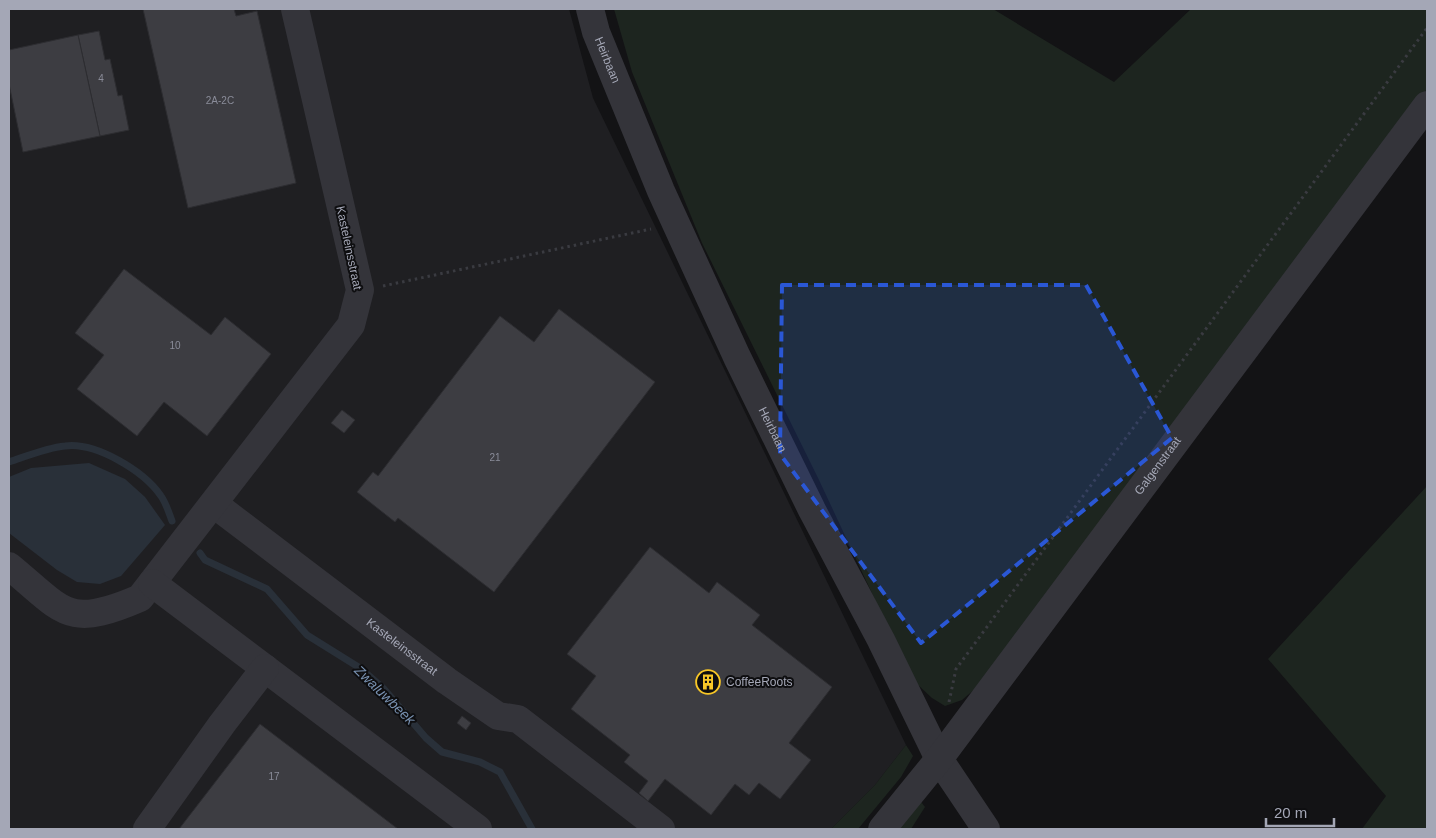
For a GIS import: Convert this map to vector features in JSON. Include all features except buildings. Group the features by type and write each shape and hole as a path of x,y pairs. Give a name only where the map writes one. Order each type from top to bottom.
{"street":[{"name":"Kasteleinsstraat","path":"9,566 54,606 80,616 111,611 140,598 351,325 360,290 294,9"},
{"name":"Heirbaan","path":"590,9 596,32 676,224 737,357 812,510 881,640 939,760"},
{"name":"Galgenstraat","path":"939,760 1427,105"},
{"name":"Kasteleinsstraat","path":"214,504 447,681 498,716 518,719 661,829"},
{"path":"152,583 478,829"},
{"path":"147,829 222,724 265,668"},
{"path":"882,829 939,760 986,829"}],"path":[{"path":"949,705 956,669 1427,28"},
{"path":"360,290 676,224"}],"highlighted area":[{"path":"782,285 1086,285 1172,438 921,643 780,454"}],"shaded area":[{"path":"9,9 569,9 593,98 906,745 875,785 831,829 9,829"},
{"path":"614,9 993,9 1114,82 1191,9 1427,9 1427,89 982,683 962,700 945,706 932,698 917,684 899,651 819,480 702,243 632,72"},
{"path":"89,463 125,479 145,497 165,525 121,576 100,584 77,582 57,570 9,533 9,477 31,468"},
{"path":"1427,486 1427,829 1362,829 1386,796 1268,659"},
{"path":"906,745 913,756 901,777 858,829 831,829 875,785"},
{"path":"918,798 925,807 911,829 894,829"}],"waterway":[{"name":"Zwaluwbeek","path":"9,462 44,450 65,446 77,446 105,453 131,468 153,487 161,496 172,521"},
{"name":"Zwaluwbeek","path":"200,553 205,560 267,589 307,635 360,668 384,689 426,738 442,752 480,762 500,772 532,829"}],"place":[{"name":"CoffeeRoots","path":"708,682"}]}
